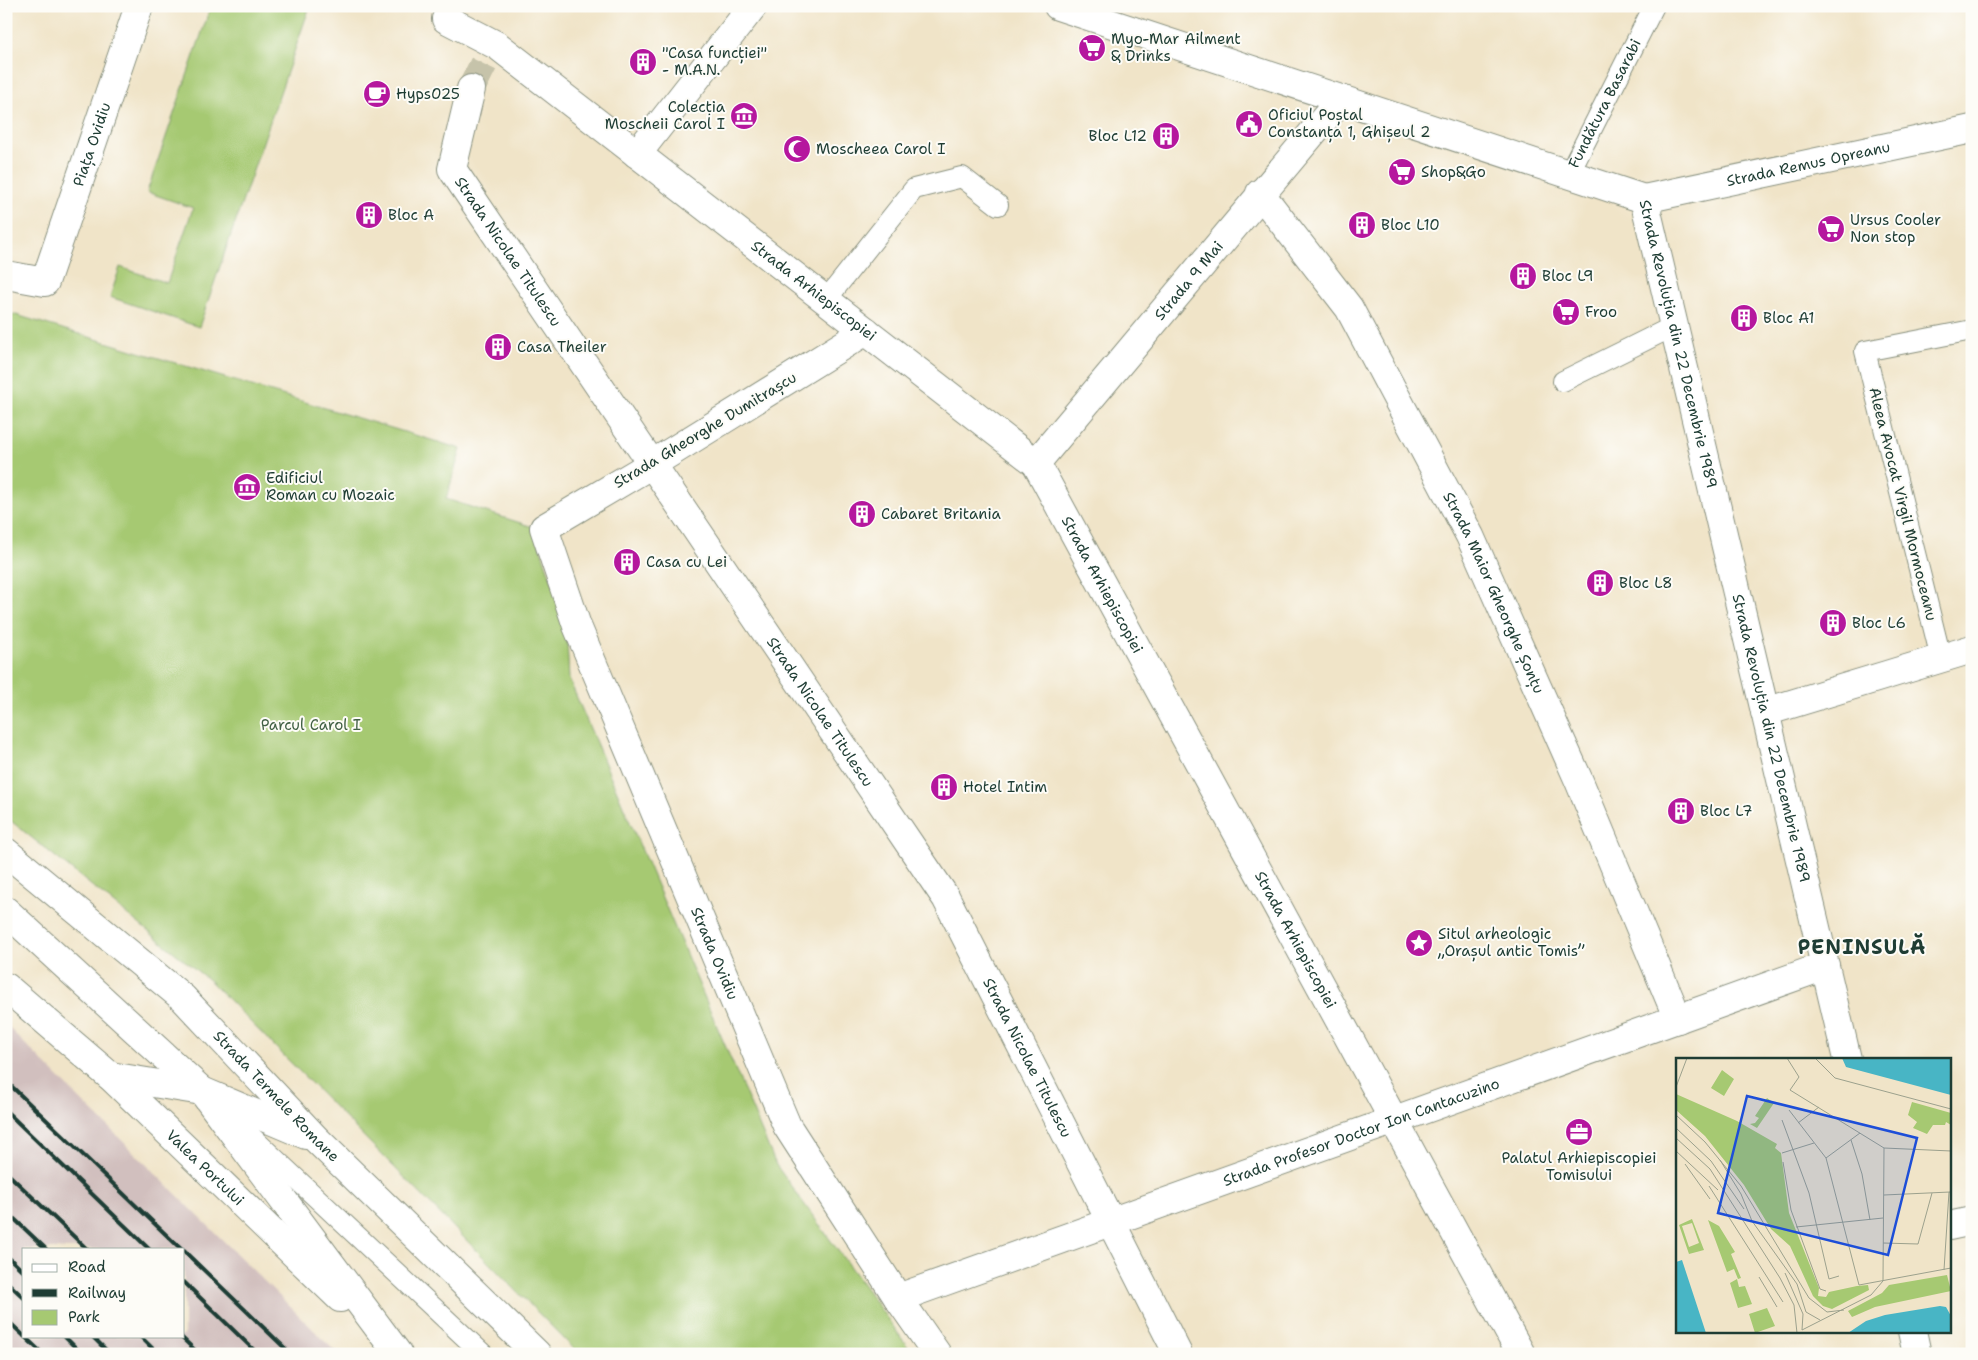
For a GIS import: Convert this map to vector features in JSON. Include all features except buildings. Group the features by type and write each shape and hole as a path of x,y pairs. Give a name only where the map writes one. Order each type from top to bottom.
{"street":[{"name":"Piața Ovidiu","path":"6,275 45,282 139,6"},
{"path":"637,154 753,6"},
{"name":"Strada Revoluția din 22 Decembrie 1989","path":"1058,6 1644,199 1847,1058"},
{"name":"Strada Arhiepiscopiei","path":"446,19 498,46 1036,463 1521,1354"},
{"name":"Strada Nicolae Titulescu","path":"471,89 452,169 946,898 1178,1354"},
{"name":"Strada 9 Mai","path":"1036,463 1340,99"},
{"name":"Strada Remus Opreanu","path":"1644,199 1972,129"},
{"name":"Strada Maior Gheorghe Șonțu","path":"1260,193 1349,308 1470,536 1579,781 1678,1019"},
{"name":"Strada Gheorghe Dumitrașcu","path":"544,528 652,464 866,331"},
{"name":"Strada Ovidiu","path":"544,528 577,626 787,1126 898,1298 937,1354"},
{"path":"1765,712 1972,649"},
{"name":"Strada Termele Romane","path":"6,852 183,998 316,1139 537,1354"},
{"path":"6,911 202,1091 398,1354"},
{"name":"Strada Profesor Doctor Ion Cantacuzino","path":"898,1298 1825,966"},
{"name":"Valea Portului","path":"6,987 110,1076 398,1354"},
{"path":"110,1076 202,1091 316,1139"},
{"path":"1950,1226 1972,1221"},
{"path":"1912,1332 1917,1354"}],"lane":[{"name":"Fundătura Basarabi","path":"1569,174 1654,6"},
{"path":"826,300 914,189 962,177 998,205"},
{"path":"1563,381 1674,326"},
{"name":"Aleea Avocat Virgil Mormoceanu","path":"1942,658 1865,350 1972,330"},
{"path":"202,1091 483,1354"}],"shaded area":[{"path":"6,1025 84,1103 338,1354 6,1354"}],"green space":[{"path":"211,6 310,6 199,327 110,297 120,267 167,283 193,208 147,192"},
{"name":"Parcul Carol I","path":"6,312 461,449 446,499 533,527 566,621 569,679 776,1165 913,1354 579,1354 210,981 6,817"}],"tunnel":[{"path":"471,89 485,61 498,46"}],"railway":[{"path":"6,1081 180,1248"},
{"path":"6,1111 148,1248"},
{"path":"6,1172 86,1248"},
{"path":"6,1211 45,1248"},
{"path":"185,1252 291,1354"},
{"path":"6,1255 22,1270"},
{"path":"6,1281 22,1296"},
{"path":"185,1283 258,1354"},
{"path":"6,1319 22,1334"},
{"path":"26,1338 43,1354"},
{"path":"66,1338 82,1354"},
{"path":"94,1338 110,1354"},
{"path":"142,1338 158,1354"},
{"path":"182,1338 199,1354"}],"place":[{"name":"Myo-Mar Ailment & Drinks","path":"1092,48"},
{"name":"\"Casa funcției\" - M.A.N.","path":"643,62"},
{"name":"Hyps025","path":"377,94"},
{"name":"Colecția Moscheii Carol I","path":"744,116"},
{"name":"Oficiul Poștal Constanța 1, Ghișeul 2","path":"1249,124"},
{"name":"Bloc L12","path":"1166,136"},
{"name":"Moscheea Carol I","path":"797,149"},
{"name":"Shop&Go","path":"1402,172"},
{"name":"Bloc A","path":"369,215"},
{"name":"Bloc L10","path":"1362,225"},
{"name":"Ursus Cooler Non stop","path":"1831,229"},
{"name":"Bloc L9","path":"1523,276"},
{"name":"Froo","path":"1566,312"},
{"name":"Bloc A1","path":"1744,318"},
{"name":"Casa Theiler","path":"498,347"},
{"name":"Edificiul Roman cu Mozaic","path":"247,487"},
{"name":"Cabaret Britania","path":"862,514"},
{"name":"Casa cu Lei","path":"627,562"},
{"name":"Bloc L8","path":"1600,583"},
{"name":"Bloc L6","path":"1833,623"},
{"name":"Hotel Intim","path":"944,787"},
{"name":"Bloc L7","path":"1681,811"},
{"name":"Situl arheologic „Orașul antic Tomis”","path":"1419,943"},
{"name":"Palatul Arhiepiscopiei Tomisului","path":"1579,1132"}],"district":[{"name":"PENINSULĂ","path":"1862,947"}]}
